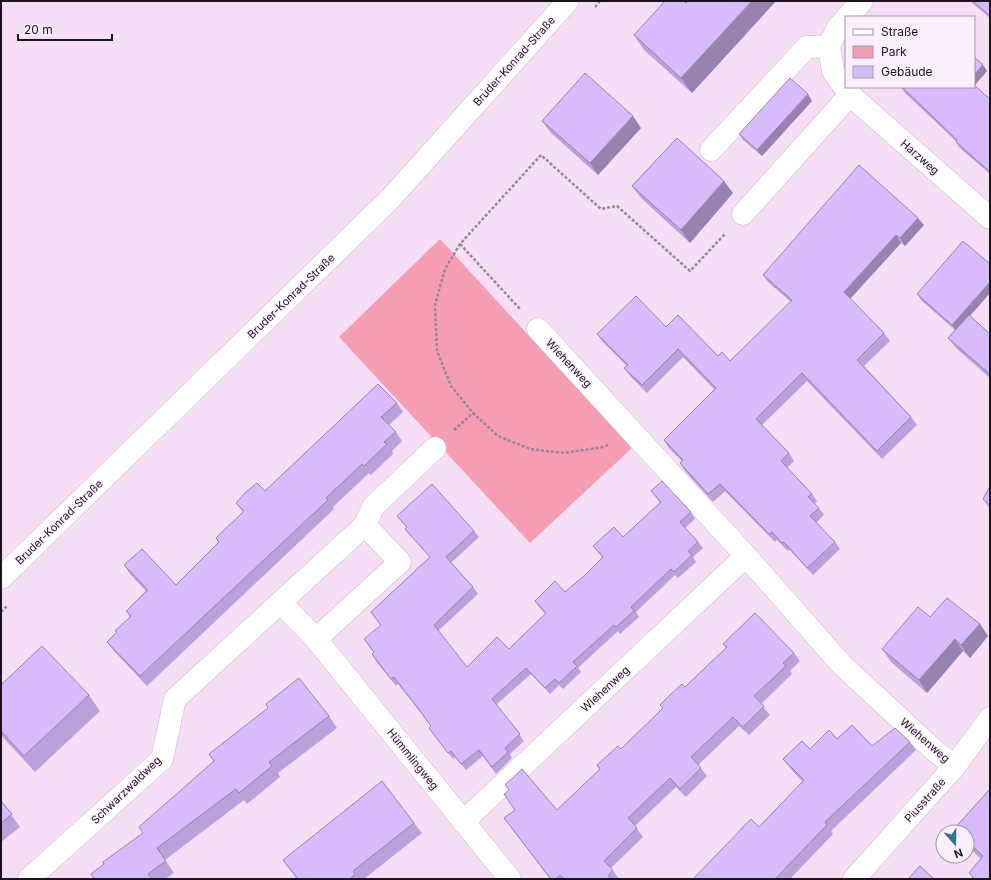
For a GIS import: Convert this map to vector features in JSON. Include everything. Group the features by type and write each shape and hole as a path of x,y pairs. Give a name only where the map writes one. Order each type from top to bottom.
{"street":[{"name":"Bruder-Konrad-Straße","path":"4,569 390,199 568,1"},
{"path":"849,16 862,1"},
{"path":"711,150 807,47 829,46 838,27 845,20"},
{"name":"Harzweg","path":"829,46 833,71 845,88"},
{"name":"Harzweg","path":"845,88 850,95 990,218"},
{"path":"743,214 850,95"},
{"name":"Wiehenweg","path":"538,329 746,556 842,665 935,751 956,766"},
{"name":"Schwarzwaldweg","path":"33,878 162,759 175,699 365,525 373,507 435,448"},
{"path":"281,603 316,639 400,562 365,525"},
{"name":"Wiehenweg","path":"464,822 746,556"},
{"name":"Hümmlingweg","path":"316,639 510,879"},
{"name":"Piusstraße","path":"854,879 956,766 990,718"}],"path":[{"path":"633,432 603,447 564,453 530,448 498,436 473,413 451,386 437,351 435,305 444,269 460,244 541,155 600,209 617,206 690,271 743,214"},
{"path":"460,244 538,329"}],"green space":[{"path":"440,239 632,448 530,543 339,337"}],"building":[{"path":"665,1 684,1 686,3 688,1 752,1 681,78 634,35"},
{"path":"973,1 990,1 990,14 989,15"},
{"path":"975,58 983,65 975,74"},
{"path":"585,73 633,116 590,163 542,121"},
{"path":"790,78 808,94 757,150 739,134"},
{"path":"975,86 990,99 990,172 956,142 957,140 903,88 975,88"},
{"path":"677,138 724,181 681,230 632,186"},
{"path":"859,165 918,218 900,238 896,235 844,292 884,333 857,360 911,417 877,451 802,373 756,419 789,453 781,461 812,494 808,497 819,508 810,516 835,542 807,568 784,542 782,543 772,532 769,534 720,484 708,494 680,463 683,460 664,440 716,388 678,349 642,385 624,368 628,365 597,334 636,296 666,327 678,315 718,356 722,352 730,361 792,300 763,275"},
{"path":"963,241 990,264 990,282 952,325 917,294"},
{"path":"969,315 990,334 990,374 948,338"},
{"path":"378,384 397,403 381,417 396,432 384,442 387,444 364,466 362,464 326,498 328,500 140,676 107,642 117,632 115,631 131,616 126,611 148,590 124,565 142,549 176,585 219,542 216,538 244,511 236,503 246,492 257,483 265,491"},
{"path":"662,481 691,512 680,522 698,542 688,551 692,555 674,572 671,569 631,607 634,611 616,627 614,625 573,662 577,666 559,683 555,679 545,688 526,668 492,699 520,734 505,748 508,752 492,767 479,750 461,764 451,751 448,753 429,728 431,726 394,677 391,679 372,654 374,652 364,639 381,625 371,612 430,557 405,529 407,527 397,516 432,484 474,531 446,557 473,587 434,625 467,667 497,637 509,649 546,613 535,601 555,581 565,592 603,557 593,546 614,527 623,537 661,502 651,491"},
{"path":"990,486 990,505 983,499"},
{"path":"947,598 980,624 961,645 955,639 919,680 882,649 918,607 930,617"},
{"path":"755,613 794,653 783,663 786,666 754,696 764,706 743,727 733,717 691,757 701,768 680,789 670,778 628,818 637,828 604,861 613,870 608,876 611,879 564,879 560,875 556,879 551,879 504,818 515,810 504,794 509,790 505,785 522,769 557,810 600,769 597,765 618,746 621,749 663,708 660,705 671,694 682,684 685,687 727,647 723,644"},
{"path":"42,646 89,695 24,756 1,731 1,685"},
{"path":"299,678 329,716 269,762 272,766 239,793 236,789 157,848 166,861 148,874 152,879 94,879 91,874 104,864 103,862 143,833 139,827 214,761 209,754 268,708 266,704"},
{"path":"852,725 872,746 895,728 910,742 825,822 827,825 775,879 693,879 751,819 759,827 804,780 783,759 802,741 810,749 829,730 837,739"},
{"path":"382,781 414,823 353,871 355,874 350,879 298,879 283,860"},
{"path":"990,789 990,879 975,879 969,873 983,856 975,848 975,824 958,824"},
{"path":"1,801 12,814 1,823"},
{"path":"920,866 934,879 908,879"}]}
